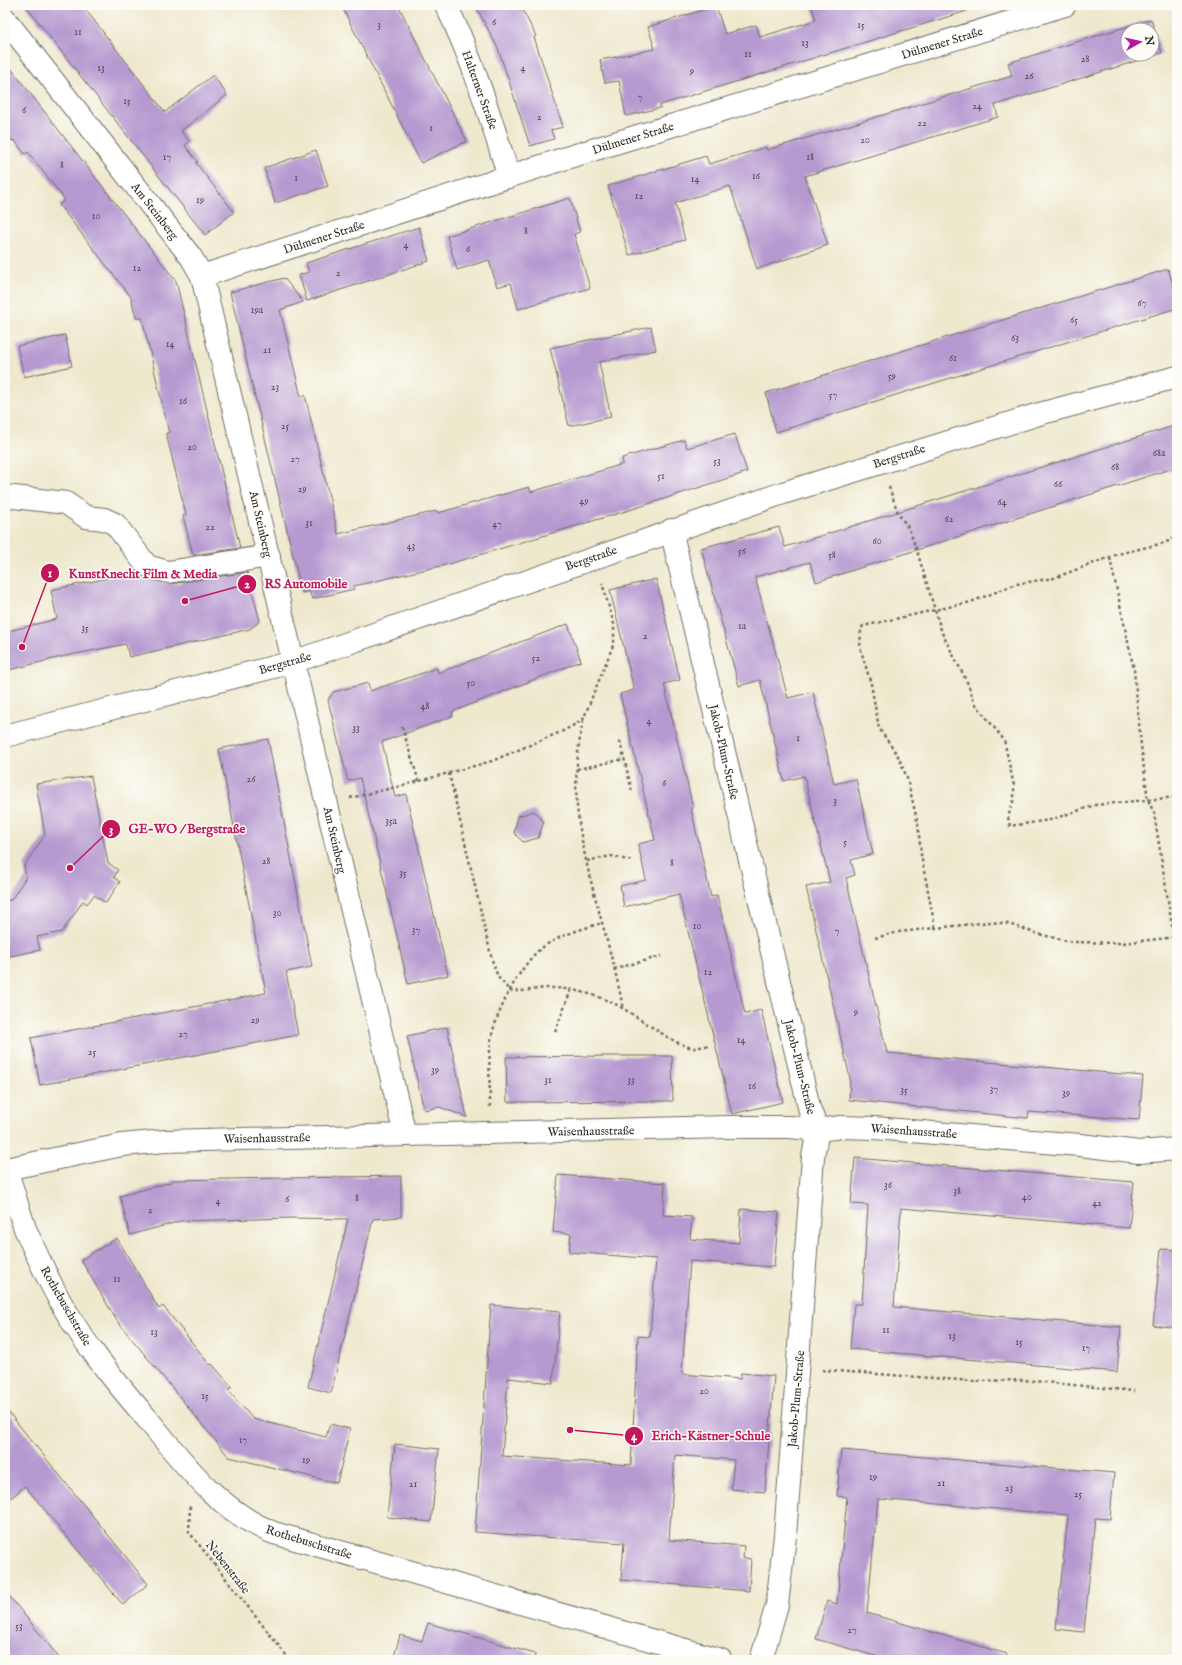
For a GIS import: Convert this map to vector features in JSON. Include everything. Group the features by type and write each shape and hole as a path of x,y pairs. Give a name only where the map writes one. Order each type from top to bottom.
{"street":[{"name":"Halterner Straße","path":"446,5 456,24 485,100 509,177"},
{"name":"Dülmener Straße","path":"202,276 509,177 1065,5"},
{"name":"Am Steinberg","path":"5,19 191,257 202,276 405,1136"},
{"name":"Bergstraße","path":"5,736 293,662 671,530 880,462 1088,399 1177,377"},
{"path":"5,496 66,503 86,517 104,519 115,524 147,566 168,572 269,556"},
{"name":"Jakob-Plum-Straße","path":"671,530 810,1111 818,1130 813,1156 786,1528 777,1605 761,1660"},
{"name":"Waisenhausstraße","path":"5,1168 122,1145 165,1141 728,1127 790,1127 818,1130 841,1127 874,1128 1080,1145 1139,1152 1177,1149"},
{"name":"Rothebuschstraße","path":"5,1168 26,1230 52,1286 82,1339 115,1381 192,1472 220,1501 238,1514 258,1527 274,1533 721,1660"}],"path":[{"path":"880,462 898,512 909,529 942,633 965,677 974,702 1004,740 1014,786 1014,799 1008,817 1010,826 1050,820 1095,804 1177,797"},
{"path":"935,927 920,855 918,824 907,778 898,756 879,728 871,684 860,647 861,629 863,626 971,602 1016,584 1054,578 1138,548 1164,543 1173,539 1177,540"},
{"path":"594,557 614,624 614,643 583,720 576,755 578,814 587,861 623,1008"},
{"path":"874,938 899,932 935,927 990,922 1009,924 1038,934 1072,942 1122,943 1176,937 1161,864 1154,813 1148,800 1134,670 1110,558"},
{"path":"327,803 419,782 492,761 557,734 583,720"},
{"path":"402,727 419,782"},
{"path":"620,741 632,791"},
{"path":"577,769 625,759"},
{"path":"449,773 492,960 498,977 510,991 519,992 547,988 571,990 614,1003 681,1044 694,1048 710,1045"},
{"path":"587,861 611,856 632,861"},
{"path":"491,1133 489,1076 491,1039 504,1001 538,951 554,941 602,923"},
{"path":"614,969 662,956"},
{"path":"555,1032 571,990"},
{"path":"1173,1030 1177,1031"},
{"path":"798,1368 922,1379 973,1381 1024,1380 1134,1391"},
{"name":"Nebenstraße","path":"192,1472 189,1532 290,1660"}],"building":[{"path":"25,5 82,5 165,112 213,75 227,95 181,131 189,141 185,146 198,162 196,163 234,212 205,235"},
{"path":"341,5 398,5 467,141 421,163"},
{"path":"475,5 520,5 536,36 534,37 563,127 551,130 554,139 530,146 498,48"},
{"path":"811,5 967,5 967,11 660,105 660,108 626,116 619,81 605,83 600,60 655,49 648,27 716,6 725,34 756,25 760,37 816,20"},
{"path":"1151,19 1152,22 1141,22"},
{"path":"1120,29 1120,62 1133,62 995,105 998,117 805,176 828,245 757,269 730,186 675,203 685,240 629,255 608,186 706,156 709,164 766,147 767,150 1012,76 1008,63"},
{"path":"5,61 176,281 240,548 193,555 183,516 186,515 166,433 169,433 142,318 136,318 131,297 59,205 65,200 28,152 25,154 15,141 5,138"},
{"path":"316,150 328,186 275,203 264,168"},
{"path":"570,198 580,232 574,234 590,288 518,309 511,283 497,287 489,260 457,270 447,236"},
{"path":"419,227 429,261 307,301 299,275 309,272 306,263"},
{"path":"1168,269 1177,296 1177,308 776,432 766,393"},
{"path":"284,278 303,302 280,310 301,397 305,395 338,534 437,511 438,513 529,487 531,492 623,464 622,458 684,440 687,448 735,434 747,472 636,508 449,564 354,586 354,589 312,599 309,591 302,593 230,292"},
{"path":"651,327 656,350 599,362 611,417 569,426 550,348"},
{"path":"65,335 72,366 24,377 17,346"},
{"path":"1177,425 1177,467 816,582 810,562 755,577 788,698 813,692 834,784 856,779 873,854 851,860 855,875 846,878 887,1053 1143,1076 1139,1120 1029,1112 1028,1118 849,1100 850,1078 806,887 830,882 804,776 784,781 760,680 739,686 701,548 779,527 785,547"},
{"path":"247,572 260,621 250,629 129,657 126,644 65,656 5,671 5,632 57,619 51,590 109,578 108,575 136,576 170,584"},
{"path":"656,579 680,680 664,684 693,808 691,809 711,897 717,895 745,1014 761,1010 783,1102 732,1114 679,894 624,907 620,886 646,880 638,844 655,840 620,694 634,690 610,590"},
{"path":"568,624 581,661 452,712 453,716 382,742 395,797 406,794 448,975 408,984 360,778 348,781 328,700 333,692 368,683 370,691 437,668 438,673"},
{"path":"268,739 312,967 286,972 298,1035 40,1085 31,1038 266,993 219,749"},
{"path":"91,776 108,863 118,870 114,877 120,882 106,903 94,895 87,904 83,901 62,932 37,937 40,950 5,957 5,901 11,900 26,877 24,866 45,835 36,784"},
{"path":"534,811 544,822 538,838 523,842 514,833 518,816"},
{"path":"447,1027 467,1117 439,1107 424,1110 407,1036"},
{"path":"672,1056 673,1101 507,1102 506,1057"},
{"path":"855,1158 1134,1182 1129,1228 901,1208 894,1307 1121,1327 1117,1372 850,1349 854,1304 862,1304 868,1205 851,1204"},
{"path":"558,1175 665,1183 663,1215 692,1217 690,1239 739,1243 741,1209 779,1212 774,1267 690,1261 682,1374 740,1379 741,1373 774,1376 765,1492 731,1489 734,1460 675,1455 669,1540 744,1546 743,1558 751,1559 749,1591 621,1580 624,1543 475,1532 491,1305 560,1311 553,1383 508,1378 502,1456 631,1465 638,1336 650,1337 656,1259 569,1252 571,1234 553,1232"},
{"path":"401,1176 401,1217 373,1219 331,1393 308,1387 348,1219 293,1218 181,1221 130,1235 120,1196 171,1182 171,1180"},
{"path":"117,1238 159,1309 163,1306 210,1365 212,1364 232,1387 228,1390 253,1419 326,1437 330,1424 350,1429 337,1483 229,1457 117,1321 81,1260"},
{"path":"1161,1249 1177,1250 1177,1328 1153,1325"},
{"path":"5,1408 148,1584 123,1605 25,1486 5,1503"},
{"path":"395,1444 439,1449 431,1522 387,1517"},
{"path":"841,1450 1114,1473 1110,1519 1095,1518 1084,1632 1056,1629 1068,1515 878,1499 867,1613 1007,1654 1006,1660 889,1660 816,1639 827,1601 837,1604 847,1497 837,1496"},
{"path":"5,1591 61,1660 5,1660"},
{"path":"428,1623 535,1654 534,1660 406,1660 394,1657 400,1635 422,1641"}],"place":[{"name":"RS Automobile","path":"185,601"},
{"name":"KunstKnecht Film & Media","path":"22,647"},
{"name":"GE-WO / Bergstraße","path":"70,868"},
{"name":"Erich-Kästner-Schule","path":"570,1430"}]}
